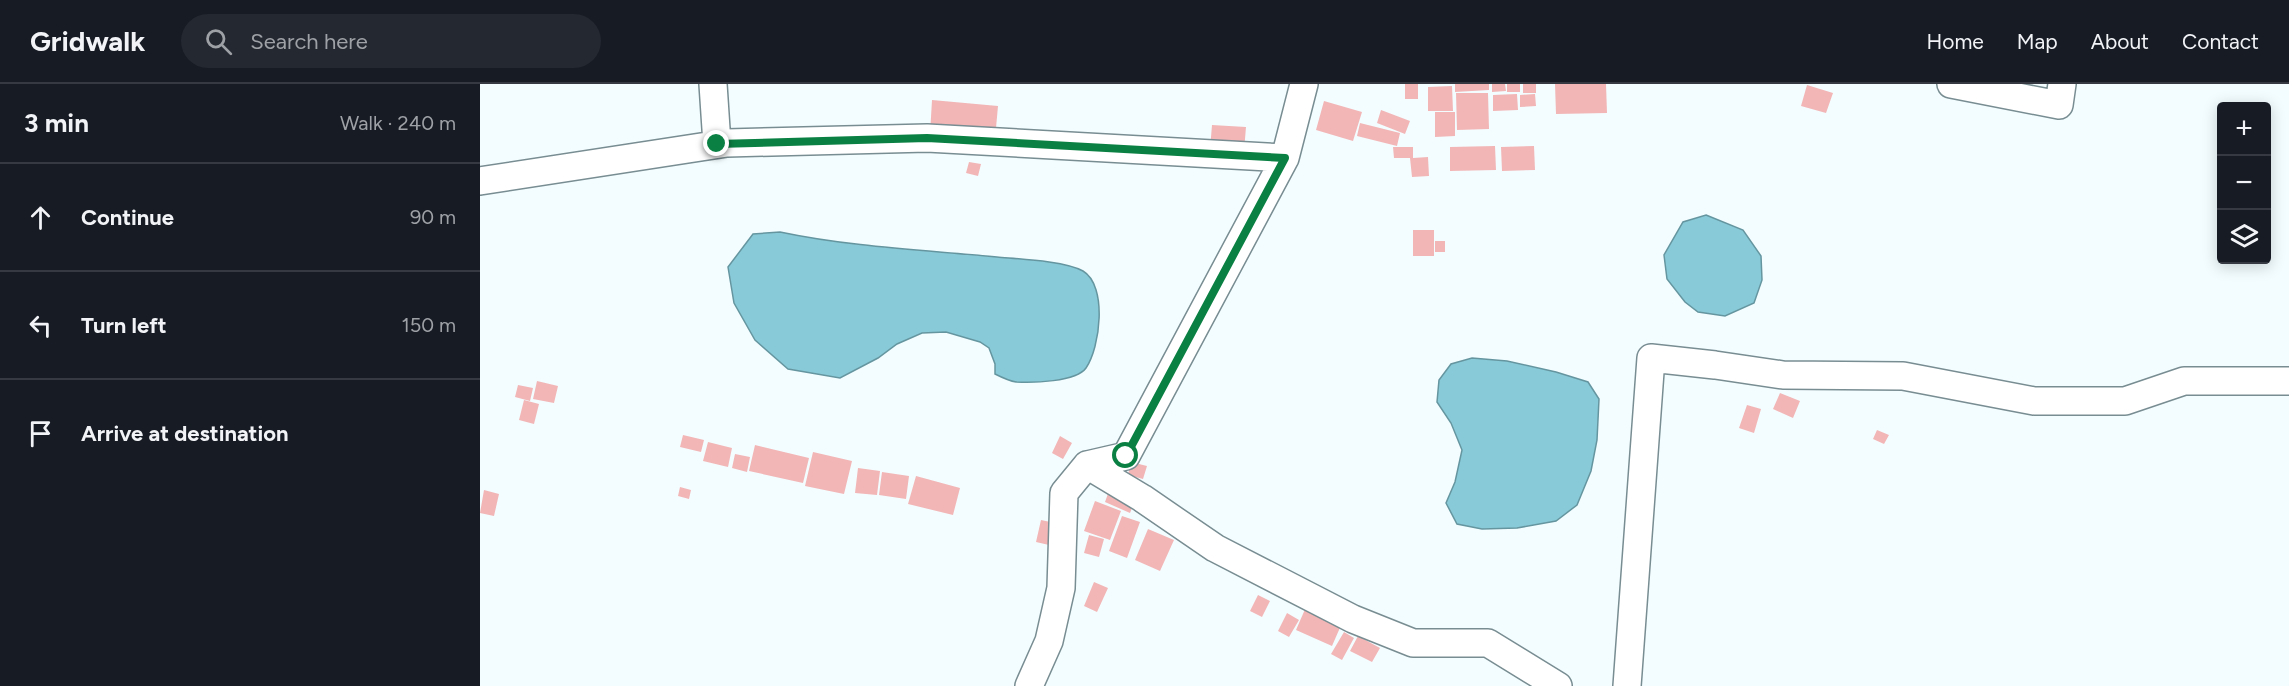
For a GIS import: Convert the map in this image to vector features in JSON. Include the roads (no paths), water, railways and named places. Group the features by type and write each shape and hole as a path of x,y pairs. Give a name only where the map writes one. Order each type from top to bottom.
{"street":[{"path":"713,84 717,144"},
{"path":"1029,686 1049,641 1061,588 1064,493 1087,465 1126,456 1285,158 1304,84"},
{"path":"1951,84 2060,105 2062,84"},
{"path":"480,180 717,144 927,138 1285,158"},
{"path":"1627,686 1651,358 1715,364 1783,375 1903,376 2034,400 2125,401 2184,381 2289,381"},
{"path":"1087,465 1142,498 1215,548 1353,619 1413,643 1488,643 1558,686"}],"water":[{"path":"1706,215 1743,230 1761,256 1762,280 1754,303 1725,316 1698,312 1685,302 1667,279 1664,255 1683,222"},
{"path":"780,232 861,245 1054,263 1083,271 1091,279 1099,303 1098,332 1091,359 1081,373 1064,379 1016,382 995,374 995,364 989,348 980,342 946,332 922,333 897,344 878,358 840,378 788,369 755,340 734,303 728,267 753,234"},
{"path":"1472,358 1507,361 1588,382 1599,399 1597,440 1591,471 1577,505 1556,521 1517,528 1482,529 1457,524 1446,503 1455,482 1462,450 1451,423 1437,402 1439,380 1451,364"}]}
